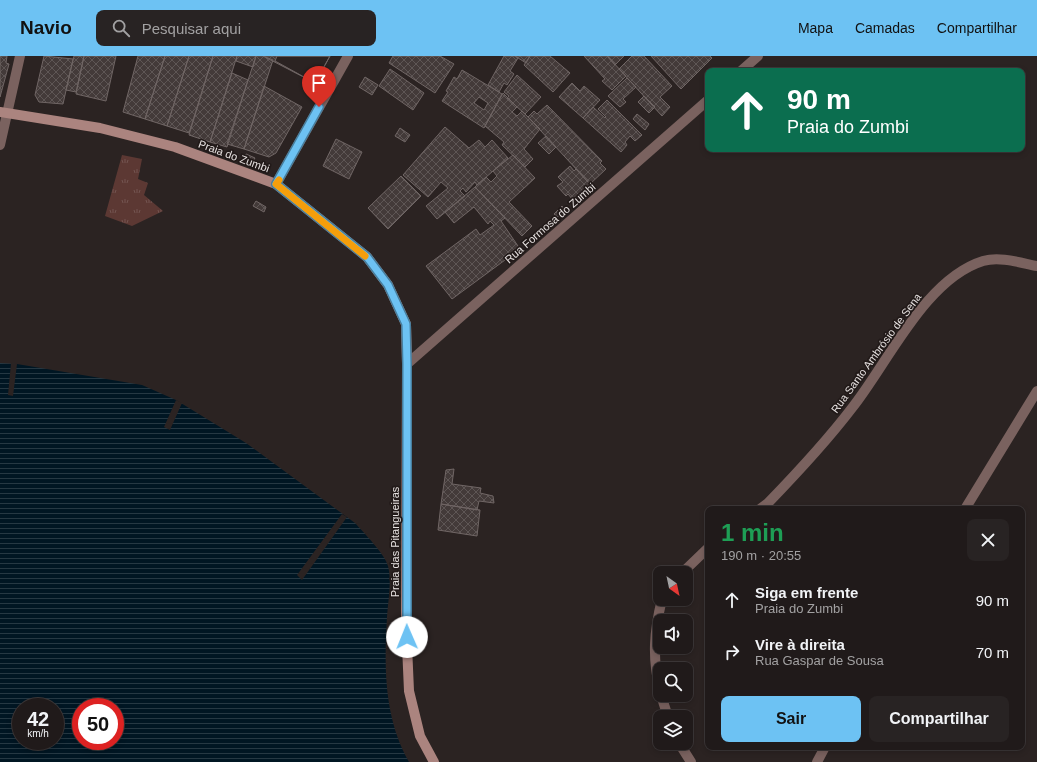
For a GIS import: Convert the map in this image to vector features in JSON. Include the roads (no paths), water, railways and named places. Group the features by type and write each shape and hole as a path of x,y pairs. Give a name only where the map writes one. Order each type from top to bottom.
{"main road":[{"name":"Praia do Zumbi","path":"3,112 100,128 175,146 276,184 367,257 388,285 406,324 407,364"},
{"name":"Praia das Pitangueiras","path":"407,364 406,623 409,691 420,736 434,762"}],"street":[{"path":"0,145 3,112 20,56"},
{"path":"276,184 348,56"},
{"path":"744,68 758,56"},
{"name":"Rua Formosa do Zumbi","path":"407,364 705,103"},
{"name":"Rua Santo Ambrósio de Sena","path":"764,506 819,450 854,406 925,303 953,277 984,261 1005,260 1037,266"},
{"path":"967,506 1037,391"},
{"path":"689,566 705,551"},
{"path":"654,662 656,627 660,606"},
{"path":"683,750 690,762"},
{"path":"817,762 823,750"}],"water":[{"path":"0,363 17,364 142,385 176,400 246,443 355,523 383,555 388,566 390,578 387,617 386,674 390,710 401,745 409,762 0,762"}]}
